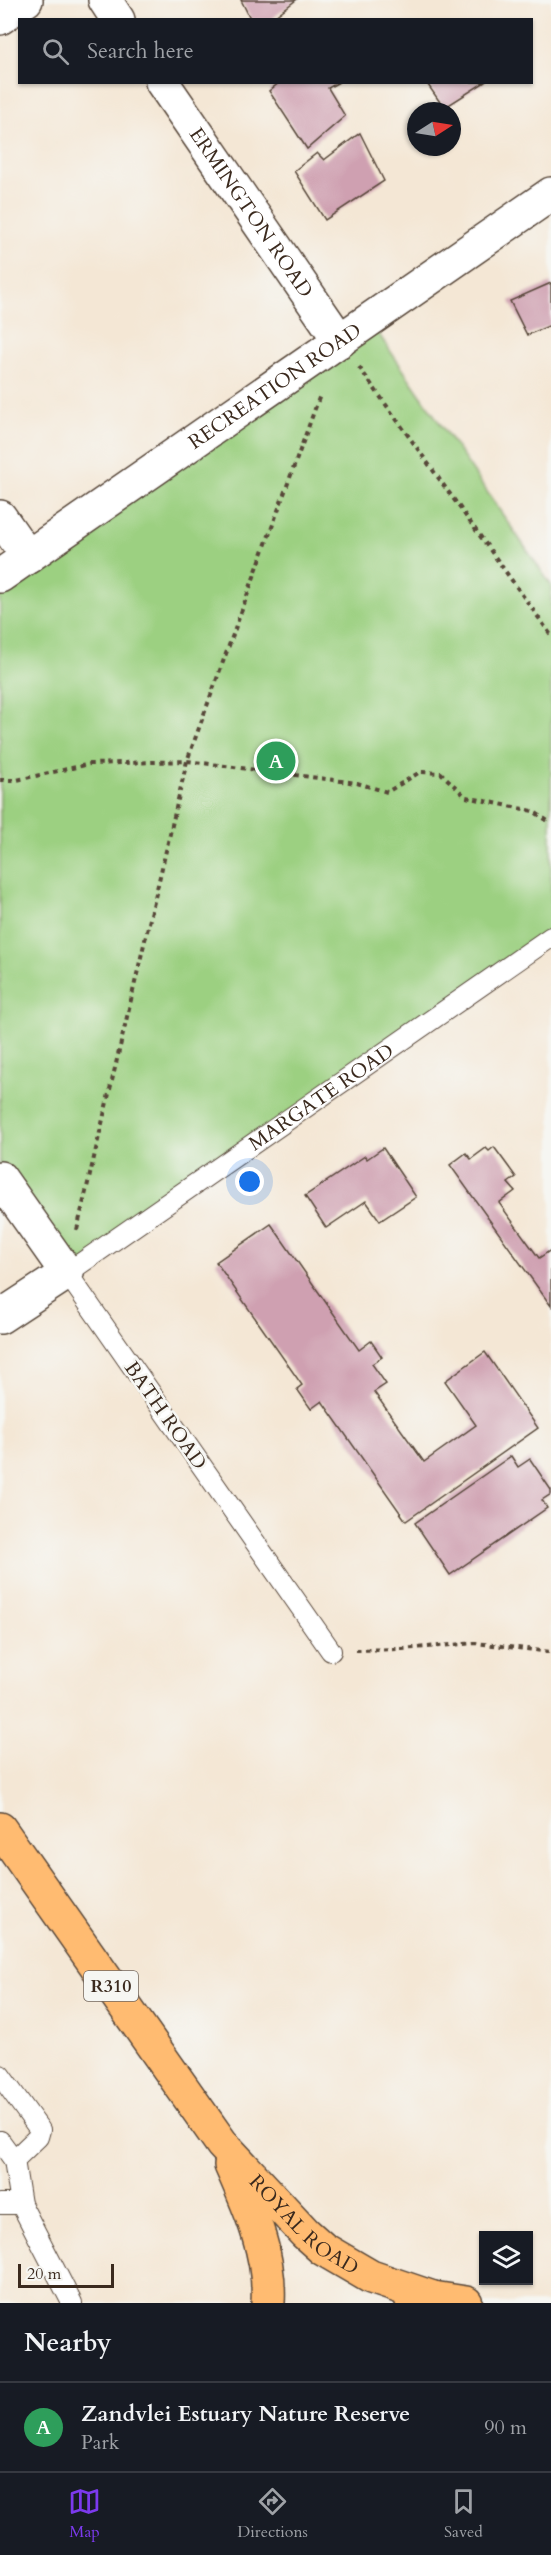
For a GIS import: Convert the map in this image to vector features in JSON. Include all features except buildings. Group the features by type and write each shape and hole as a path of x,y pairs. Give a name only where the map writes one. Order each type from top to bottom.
{"main road":[{"name":"ROYAL ROAD","path":"0,1828 222,2144 305,2233 324,2249 371,2277 432,2298"},
{"name":"ROYAL ROAD","path":"222,2144 250,2209 261,2242 266,2265 268,2303"},
{"name":"R310","path":"379,2303 432,2298 466,2303"}],"street":[{"path":"0,18 26,0"},
{"path":"105,0 117,18"},
{"name":"ERMINGTON ROAD","path":"163,84 340,340"},
{"name":"RECREATION ROAD","path":"0,576 551,194"},
{"path":"0,517 28,557"},
{"name":"BATH ROAD","path":"0,1178 67,1274"},
{"name":"MARGATE ROAD","path":"0,1317 67,1274"}],"lane":[{"name":"MARGATE ROAD","path":"67,1274 551,938"},
{"name":"BATH ROAD","path":"67,1274 331,1651"},
{"path":"0,2075 40,2130 38,2137 14,2160"},
{"path":"0,2141 14,2160 21,2204 72,2303"},
{"path":"0,2204 21,2204"}],"path":[{"path":"340,340 551,634"},
{"path":"67,1274 187,761 340,340"},
{"path":"0,780 17,780 90,764 187,761 357,783 387,792 420,772 441,773 466,797 533,812 551,823"},
{"path":"331,1651 402,1649 476,1643 551,1652"}],"green space":[{"path":"369,320 551,585 551,937 67,1273 0,1178 0,577"}],"place":[{"name":"Zandvlei Estuary Nature Reserve","path":"276,761"}]}
